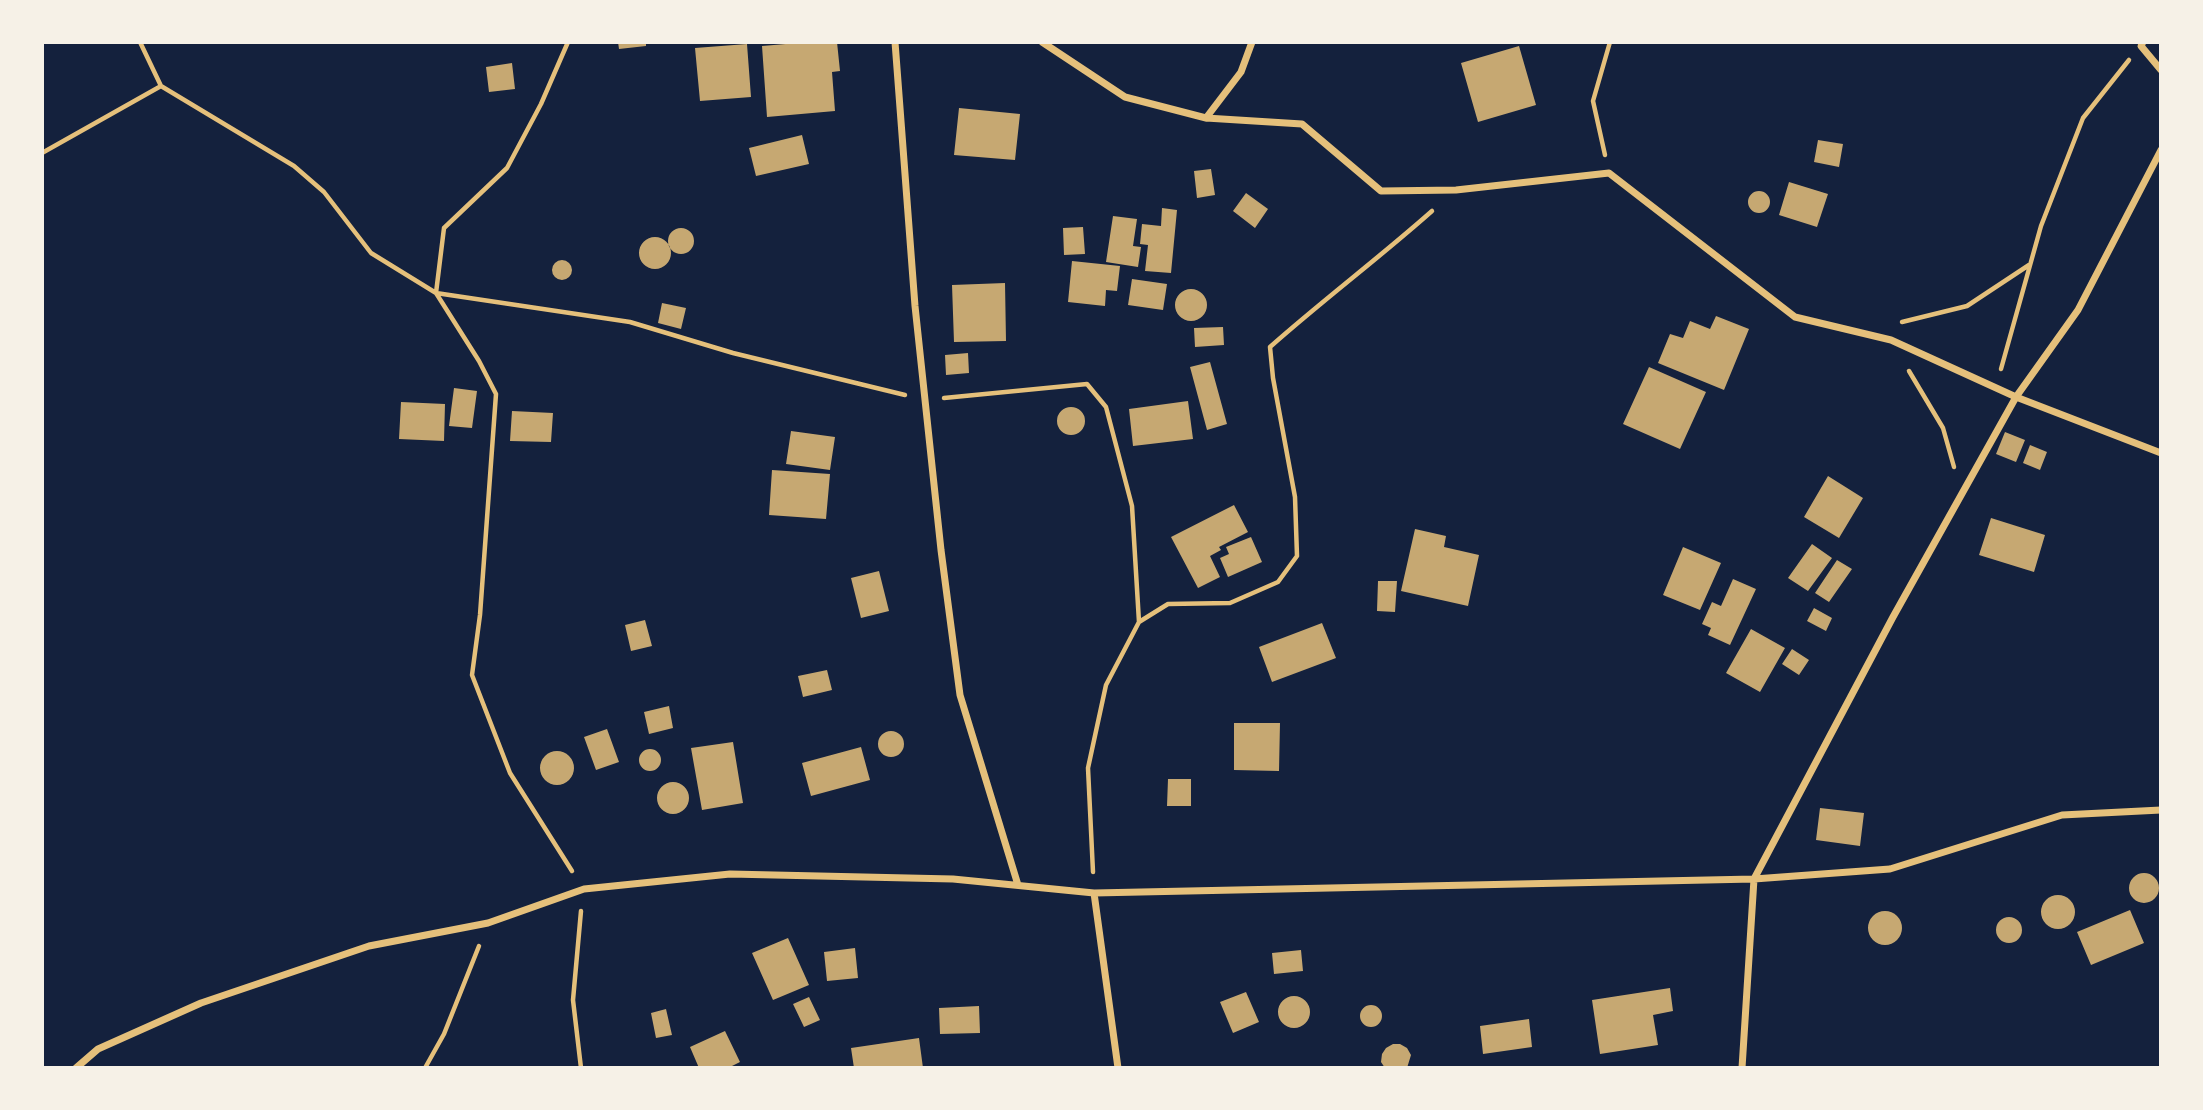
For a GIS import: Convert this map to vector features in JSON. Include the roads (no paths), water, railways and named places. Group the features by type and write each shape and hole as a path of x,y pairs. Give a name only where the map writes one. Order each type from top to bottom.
{"street":[{"path":"895,42 915,306 960,695 1018,885"},
{"path":"1042,42 1125,97 1206,118 1302,124 1381,191 1456,190 1609,173 1795,317 1891,340 2016,397 2161,453"},
{"path":"1206,118 1241,72 1252,42"},
{"path":"2142,44 2161,70"},
{"path":"1742,1068 1754,879 1962,493 2016,397 2078,310 2161,150"},
{"path":"76,1068 98,1049 201,1003 369,946 488,923 583,890 730,874 953,879 1094,893 1754,879 1890,869 2062,815 2161,810"},
{"path":"1094,893 1118,1068"}]}
